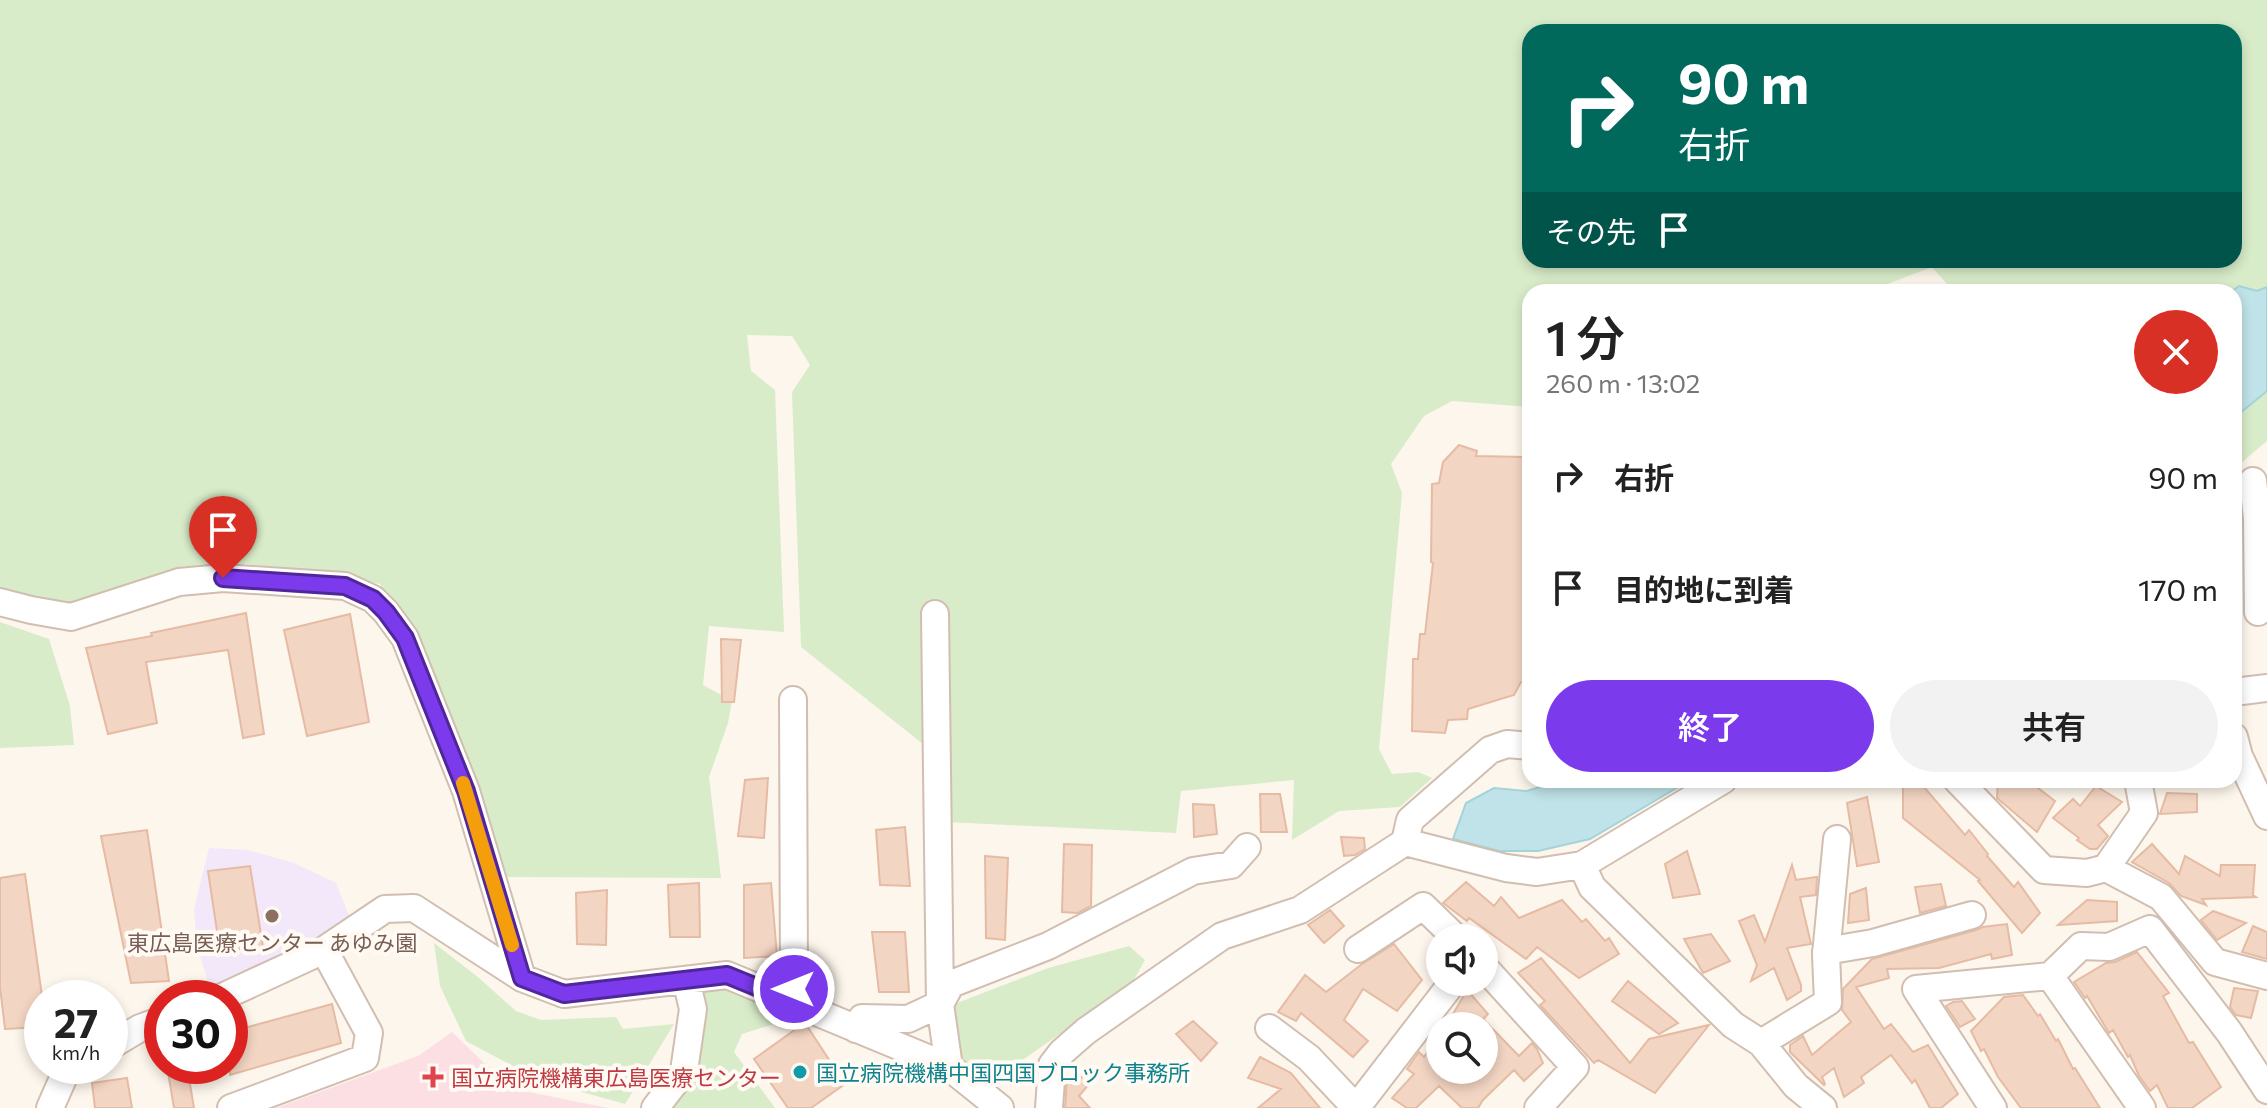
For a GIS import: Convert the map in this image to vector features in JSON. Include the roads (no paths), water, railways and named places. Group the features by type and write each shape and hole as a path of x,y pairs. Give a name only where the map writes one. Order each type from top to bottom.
{"street":[{"path":"2253,481 2262,518 2257,612"},
{"path":"0,602 71,617 179,582 223,578 345,586 373,599 405,638 466,791 522,978"},
{"path":"935,614 940,1004 949,1067"},
{"path":"2242,691 2267,688"},
{"path":"788,1000 794,989 793,700"},
{"path":"1049,1108 1052,1065 1086,1031 1222,936 1300,910 1405,842 1410,820 1490,750 1507,744 1522,745"},
{"path":"2242,762 2267,816"},
{"path":"1405,842 1521,870 1537,872 1582,865 1710,788"},
{"path":"1965,788 2044,870 2087,873 2106,868 2144,813 2139,788"},
{"path":"1761,1043 1828,1002 1826,951 1837,839"},
{"path":"856,1029 862,1018 908,1019 940,1004 951,984 1048,946 1193,871 1231,865 1247,847"},
{"path":"1582,865 1592,887 1733,1025 1761,1043 1796,1086 1823,1108"},
{"path":"2106,868 2161,897 2215,962 2267,976"},
{"path":"1358,949 1423,906 1442,924"},
{"path":"248,985 324,950 385,909 414,908 522,978 564,994 727,975 949,1067 1000,1108"},
{"path":"1826,951 1873,943 1972,915"},
{"path":"1993,1108 1916,989 2050,976 2081,946 2109,947 2150,929 2229,1032 2267,1090"},
{"path":"231,1108 365,1058 369,1033 324,950"},
{"path":"2050,976 2142,1108"},
{"path":"655,1108 684,1071 693,1009 686,980"},
{"path":"1498,982 1575,1067 1538,1108"},
{"path":"1269,1028 1309,1058 1356,1108 1442,996"},
{"path":"50,1108 61,1084"}],"water":[{"path":"2242,287 2257,291 2267,287 2267,391 2242,411"},
{"path":"1494,788 1527,791 1536,788 1676,788 1590,839 1538,851 1499,851 1453,839 1466,803"}],"place":[{"name":"東広島医療センター あゆみ園","path":"272,916"},
{"name":"国立病院機構中国四国ブロック事務所","path":"800,1072"},
{"name":"国立病院機構東広島医療センター","path":"433,1077"}]}
